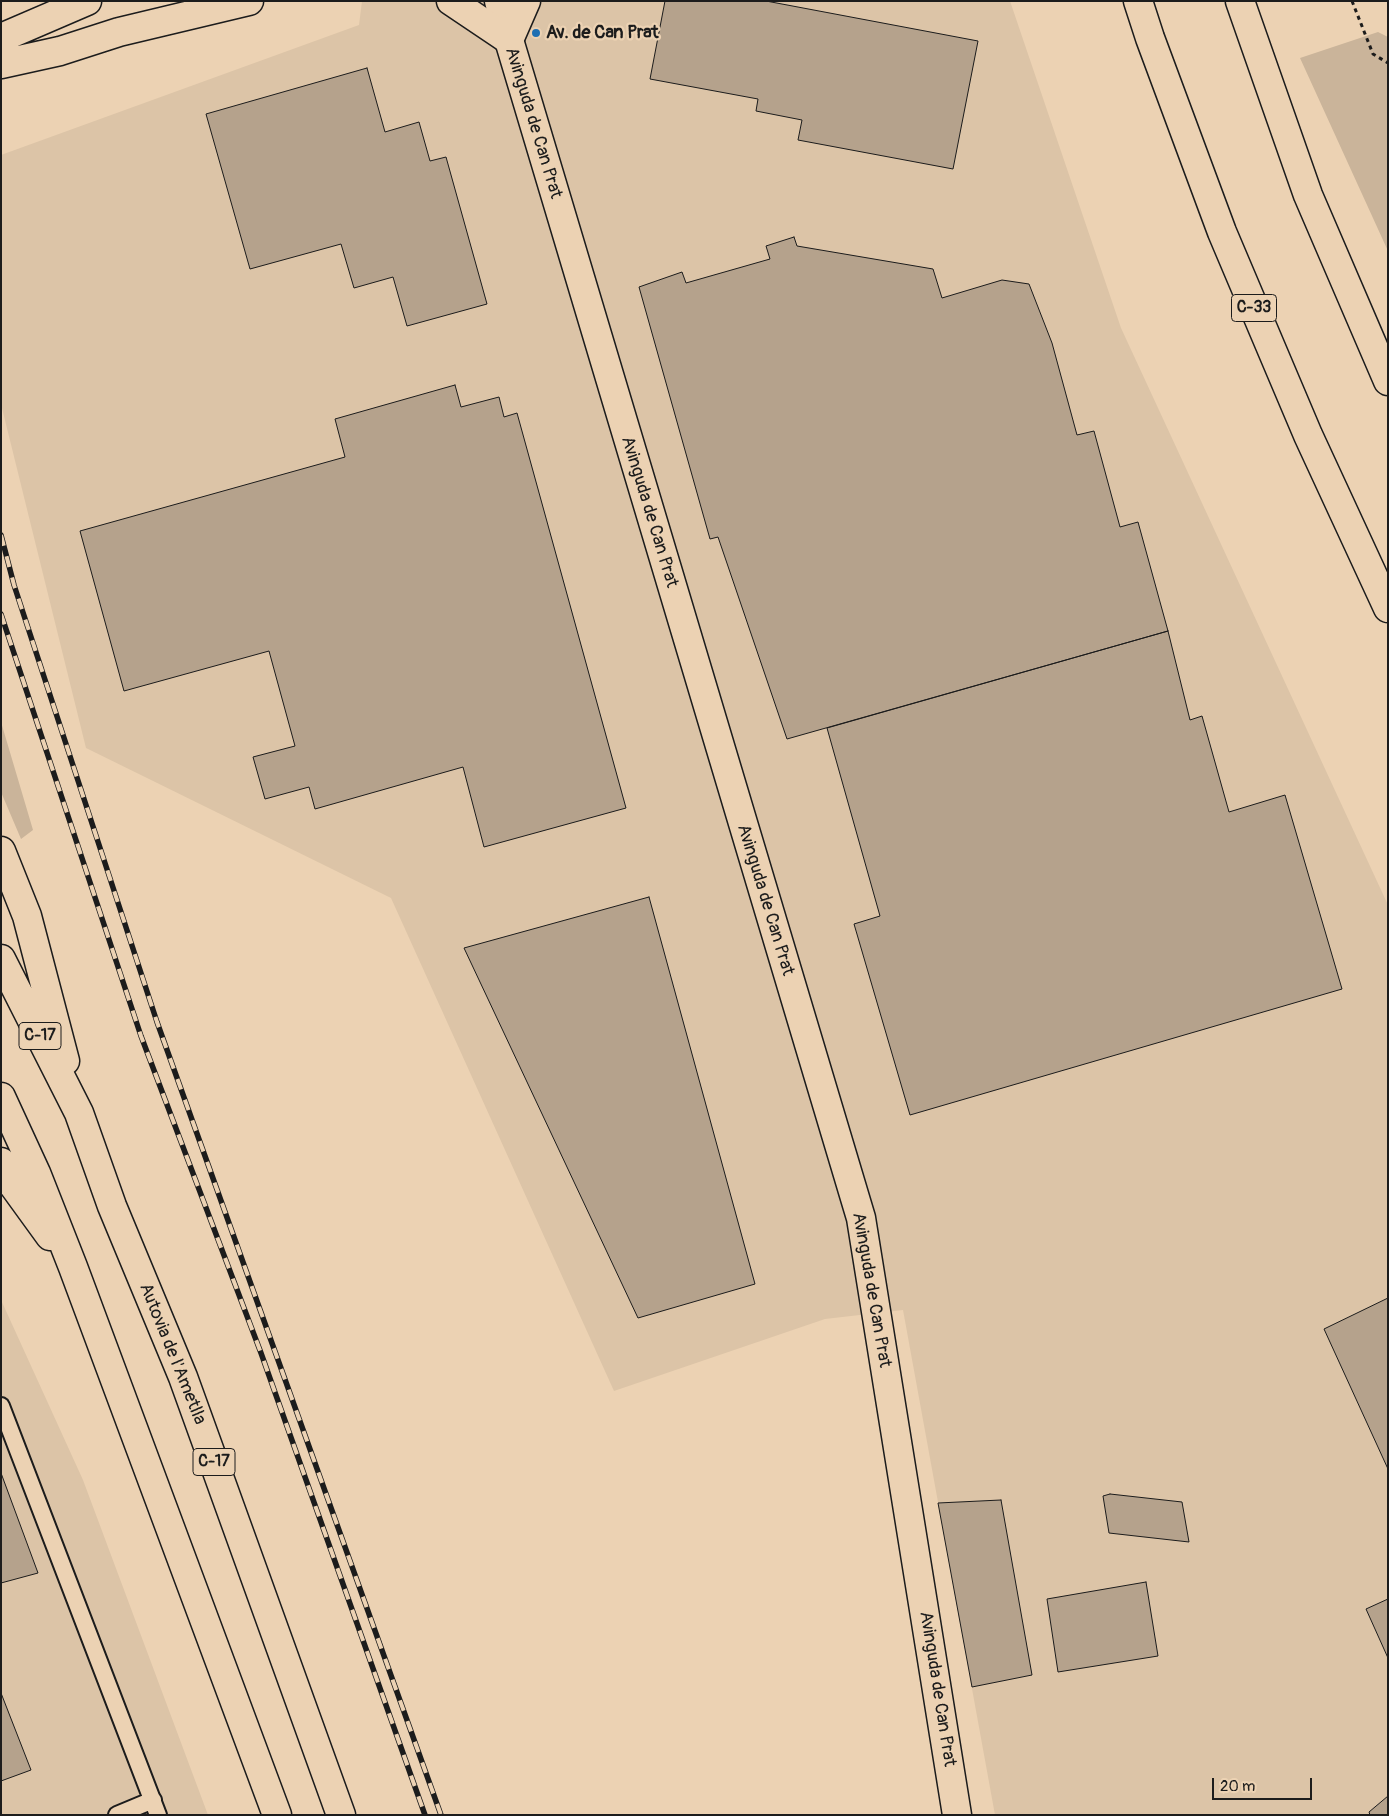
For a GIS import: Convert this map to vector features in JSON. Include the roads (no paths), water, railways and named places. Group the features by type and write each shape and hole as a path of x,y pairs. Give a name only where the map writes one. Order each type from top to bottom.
{"main road":[{"path":"1,38 87,1"},
{"path":"1,64 60,51 119,32 249,1"},
{"path":"451,1 508,40 526,1"},
{"name":"Avinguda de Can Prat","path":"499,1 508,40 861,1218 958,1815"},
{"name":"C-33","path":"1138,1 1222,232 1308,435 1388,608"},
{"path":"1240,1 1308,194 1388,381"},
{"path":"1,851 27,916 79,1113"},
{"name":"Autovia de l'Ametlla","path":"1,959 79,1113 112,1206 183,1377 341,1815"},
{"path":"1,1096 36,1174 73,1267 277,1815"},
{"path":"1,1162 13,1185 73,1267"}],"lane":[{"path":"1,1406 156,1808 117,1815"}],"railway":[{"path":"1,535 14,585 157,1022 441,1815"},
{"path":"1,614 141,1036 261,1353 425,1815"}],"place":[{"name":"Av. de Can Prat","path":"536,33"}]}
